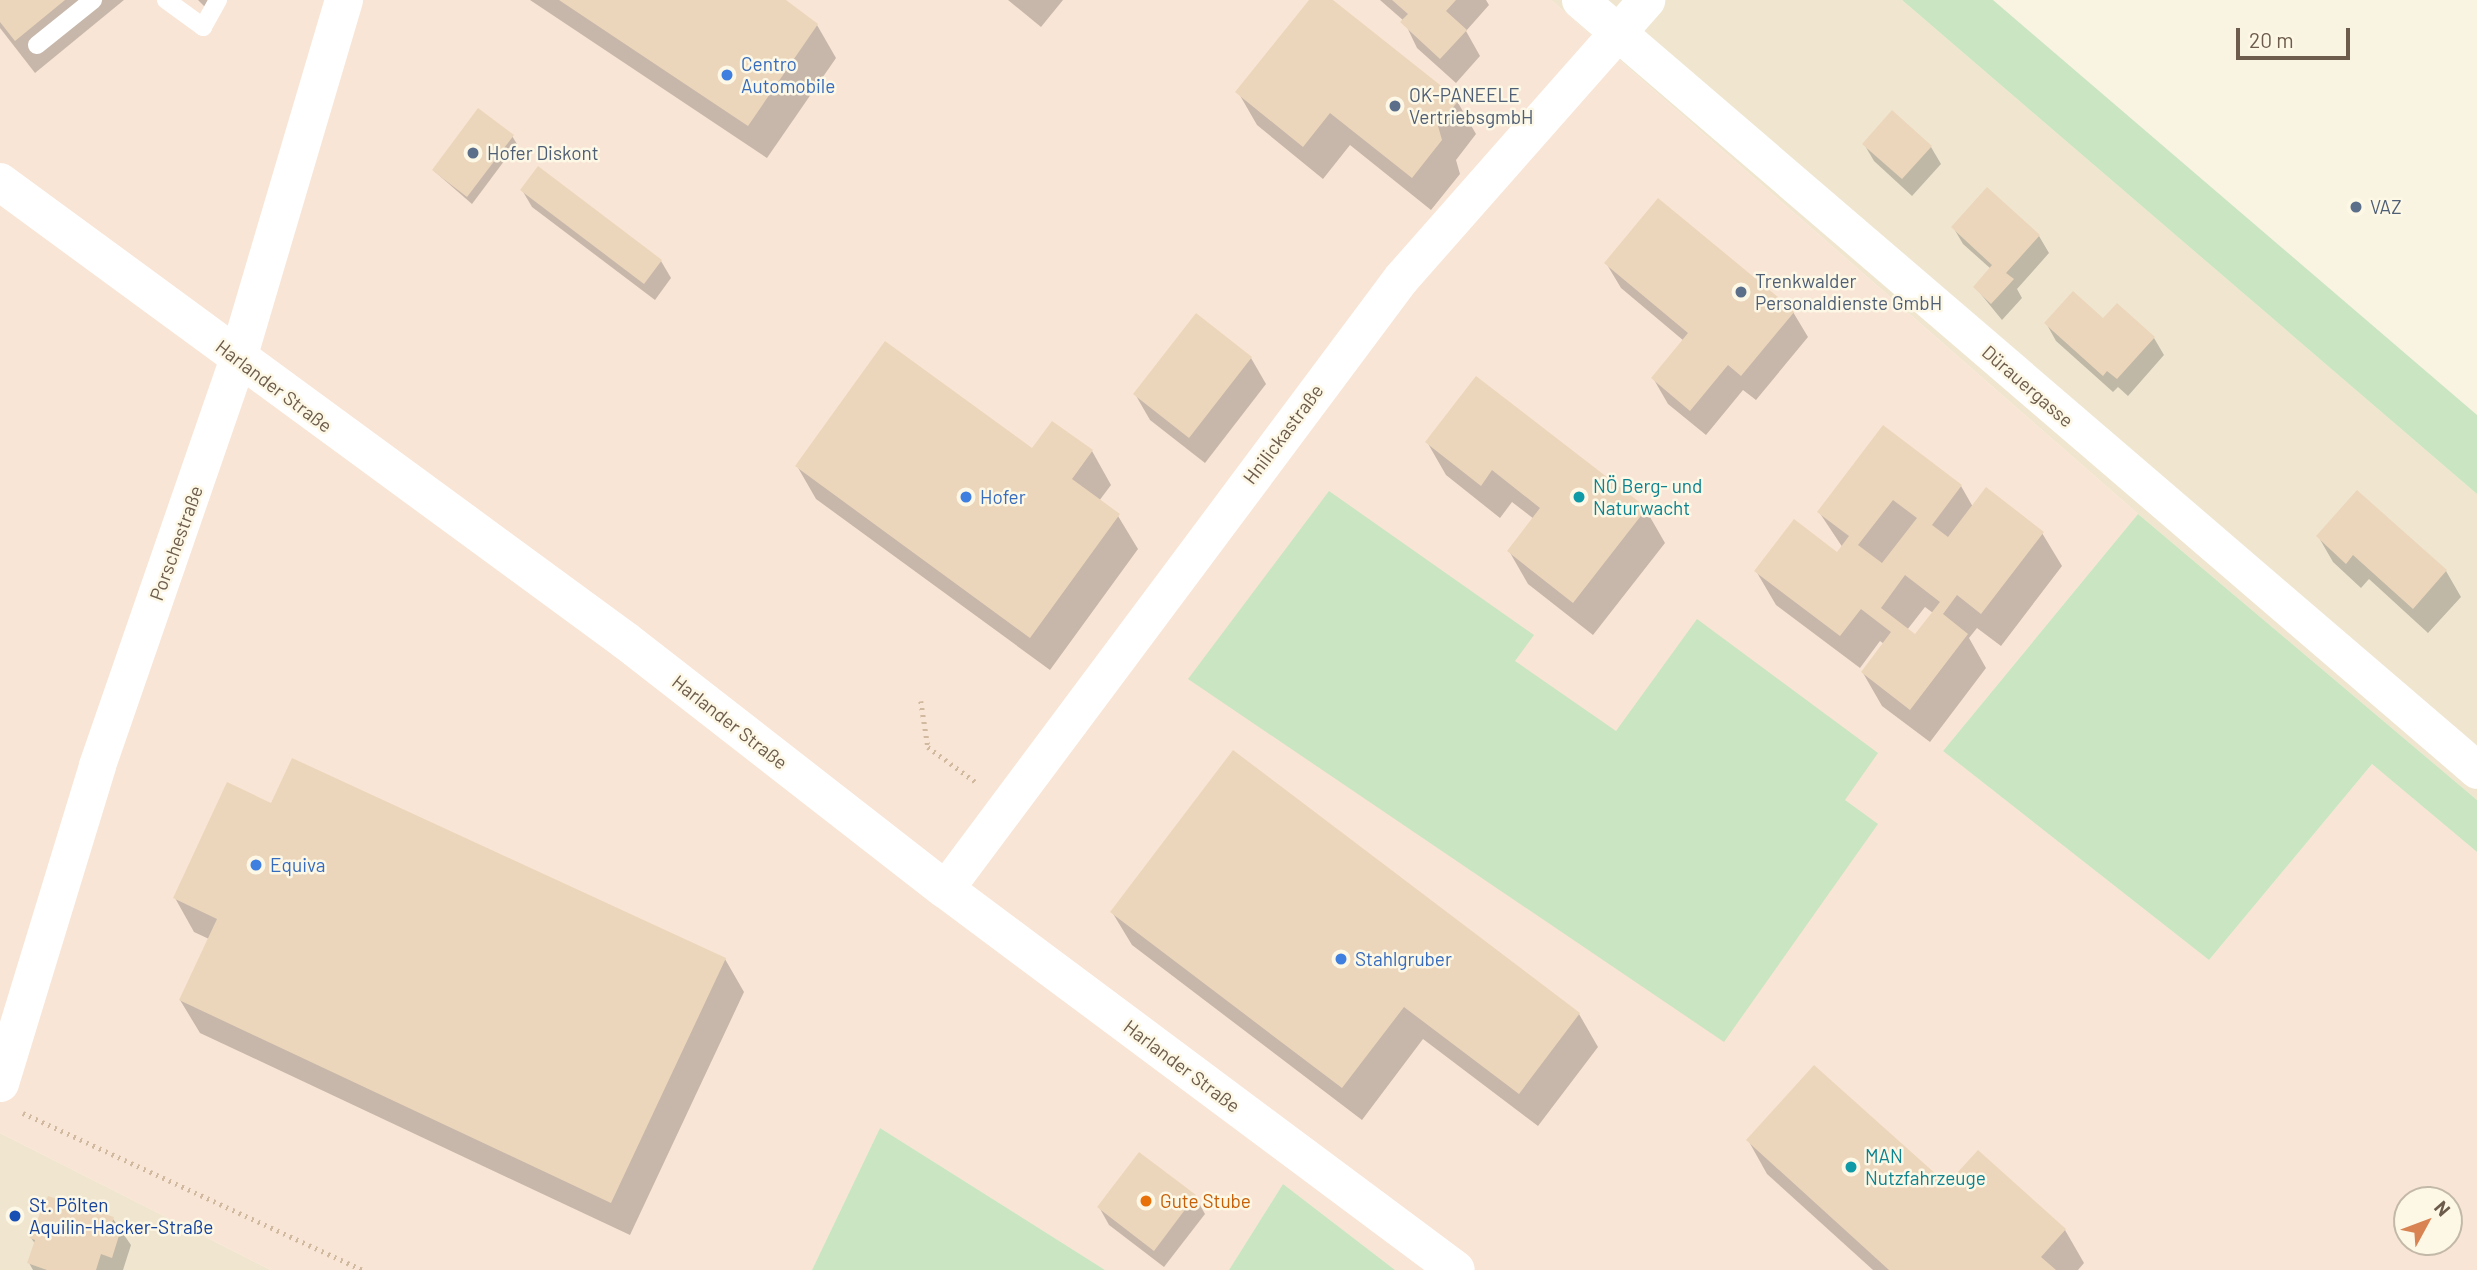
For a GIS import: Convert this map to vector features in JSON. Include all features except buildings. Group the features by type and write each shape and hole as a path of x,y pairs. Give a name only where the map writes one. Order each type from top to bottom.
{"main road":[{"name":"Porschestraße","path":"238,358 344,0"},
{"name":"Harlander Straße","path":"0,182 626,641 945,889 1456,1270"}],"street":[{"name":"Dürauergasse","path":"1580,0 2477,770"},
{"name":"Hnilickastraße","path":"945,889 1401,278 1646,0"},
{"name":"Porschestraße","path":"6,1095 97,765 238,358"}],"lane":[{"path":"37,45 93,0"},
{"path":"166,0 203,27 218,0"}],"path":[{"path":"921,701 928,747 1007,804"},
{"path":"6,1095 363,1270"}],"shaded area":[{"path":"0,0 1551,0 2138,514 1943,751 2209,960 2372,764 2477,852 2477,1270 1395,1270 1283,1184 1229,1270 1105,1270 880,1128 812,1270 271,1270 0,1133"},
{"path":"1551,0 1902,0 2477,494 2477,800 2138,514"},
{"path":"0,1133 271,1270 0,1270"}],"green space":[{"path":"1902,0 1993,0 2477,415 2477,494"},
{"path":"1329,491 1534,635 1515,661 1616,731 1697,619 1878,753 1845,800 1878,824 1724,1042 1188,679"},
{"path":"2138,514 2477,800 2477,852 2372,764 2209,960 1943,751"},
{"path":"880,1128 1105,1270 812,1270"},
{"path":"1283,1184 1395,1270 1229,1270"}],"place":[{"name":"Centro Automobile","path":"727,75"},
{"name":"OK-PANEELE VertriebsgmbH","path":"1395,106"},
{"name":"Hofer Diskont","path":"473,153"},
{"name":"VAZ","path":"2356,207"},
{"name":"Trenkwalder Personaldienste GmbH","path":"1741,292"},
{"name":"Hofer","path":"966,497"},
{"name":"NÖ Berg- und Naturwacht","path":"1579,497"},
{"name":"Equiva","path":"256,865"},
{"name":"Stahlgruber","path":"1341,959"},
{"name":"MAN Nutzfahrzeuge","path":"1851,1167"},
{"name":"Gute Stube","path":"1146,1201"},
{"name":"St. Pölten Aquilin-Hacker-Straße","path":"15,1216"}]}
